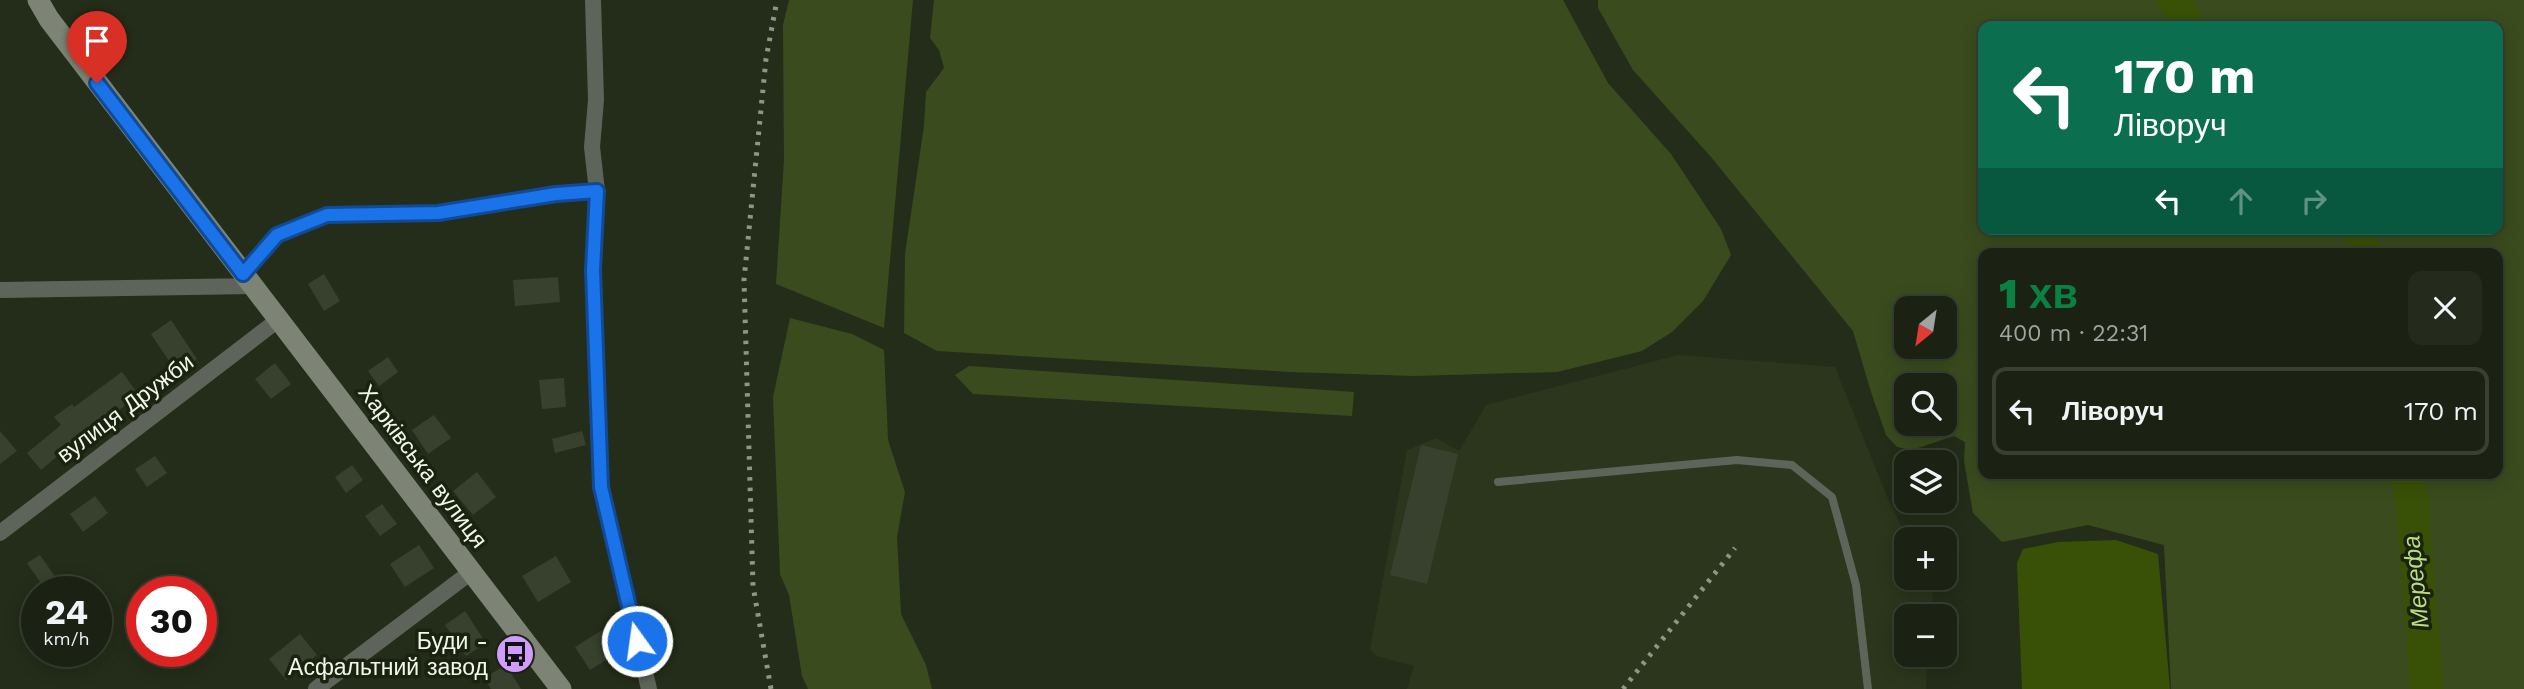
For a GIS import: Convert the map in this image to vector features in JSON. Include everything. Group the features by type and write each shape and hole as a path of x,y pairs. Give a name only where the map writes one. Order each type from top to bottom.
{"street":[{"name":"Харківська вулиця","path":"37,0 48,19 561,689"},
{"path":"593,0 596,100 592,147 597,191 593,270 601,487 649,689"},
{"path":"0,290 248,280 277,235 327,215 438,213 556,194 597,191"},
{"name":"вулиця Дружби","path":"0,533 278,320"},
{"path":"316,689 471,572"}],"lane":[{"path":"1498,482 1737,460 1792,465 1832,497 1856,585 1868,689"}],"shaded area":[{"path":"789,0 913,0 884,328 776,284 784,160 783,25"},
{"path":"934,0 1563,0 1608,83 1671,154 1721,229 1731,255 1703,301 1672,332 1642,351 1557,372 1414,376 1291,372 937,351 904,333 905,254 924,126 926,92 944,68 939,50 930,38"},
{"path":"1598,0 2524,0 2524,689 2171,689 2164,545 2088,525 2002,542 1973,513 1964,461 1965,442 1954,436 1912,450 1897,447 1886,435 1853,331 1711,157 1633,70 1598,8"},
{"path":"790,318 852,334 884,350 888,440 905,492 897,537 901,614 926,665 932,689 808,689 802,676 789,595 780,574 773,397"},
{"path":"1678,355 1835,367 1902,527 1894,527 1894,590 1931,590 1933,595 1933,604 1894,604 1894,667 1927,667 1926,689 1407,689 1414,666 1376,656 1370,649 1407,450 1436,438 1459,451 1486,405"},
{"path":"969,366 1354,392 1352,416 973,394 955,375"},
{"path":"2116,540 2158,554 2170,689 2022,689 2017,563 2023,549 2058,542"}],"building":[{"path":"324,274 340,301 324,311 308,284"},
{"path":"558,277 560,302 515,306 513,280"},
{"path":"171,320 197,359 177,373 151,334"},
{"path":"388,357 398,372 379,386 368,371"},
{"path":"275,363 291,384 271,399 255,379"},
{"path":"122,372 139,395 92,431 96,437 78,450 73,443 41,470 27,453 61,425 54,417 72,404 74,407"},
{"path":"564,378 566,407 542,409 539,380"},
{"path":"434,415 451,438 428,454 412,430"},
{"path":"0,431 17,451 0,464"},
{"path":"582,431 586,445 555,453 552,439"},
{"path":"1421,445 1458,454 1427,584 1390,575"},
{"path":"155,456 167,473 147,487 135,469"},
{"path":"352,465 363,480 346,493 335,477"},
{"path":"477,472 496,497 473,515 453,491"},
{"path":"95,496 108,513 83,532 70,514"},
{"path":"382,504 397,524 380,536 365,516"},
{"path":"419,545 434,568 405,587 390,564"},
{"path":"40,555 55,576 36,576 27,563"},
{"path":"556,556 571,582 538,602 522,576"},
{"path":"465,611 486,643 466,656 445,625"},
{"path":"602,630 617,653 590,670 575,647"},
{"path":"300,634 317,655 286,680 269,659"},
{"path":"506,665 521,689 491,689 484,678"}],"waterway":[{"name":"Мерефа","path":"2174,0 2186,21"},
{"name":"Мерефа","path":"2359,235 2363,248"},
{"name":"Мерефа","path":"2407,479 2412,501 2427,689"}],"railway":[{"path":"771,689 753,586 744,280 766,59 777,0"},
{"path":"1623,689 1735,548"}],"place":[{"name":"Буди - Асфальтний завод","path":"515,654"}],"route":[{"path":"97,83 243,274 277,235 327,215 438,213 556,194 597,191 593,270 601,487 637,641"}]}
